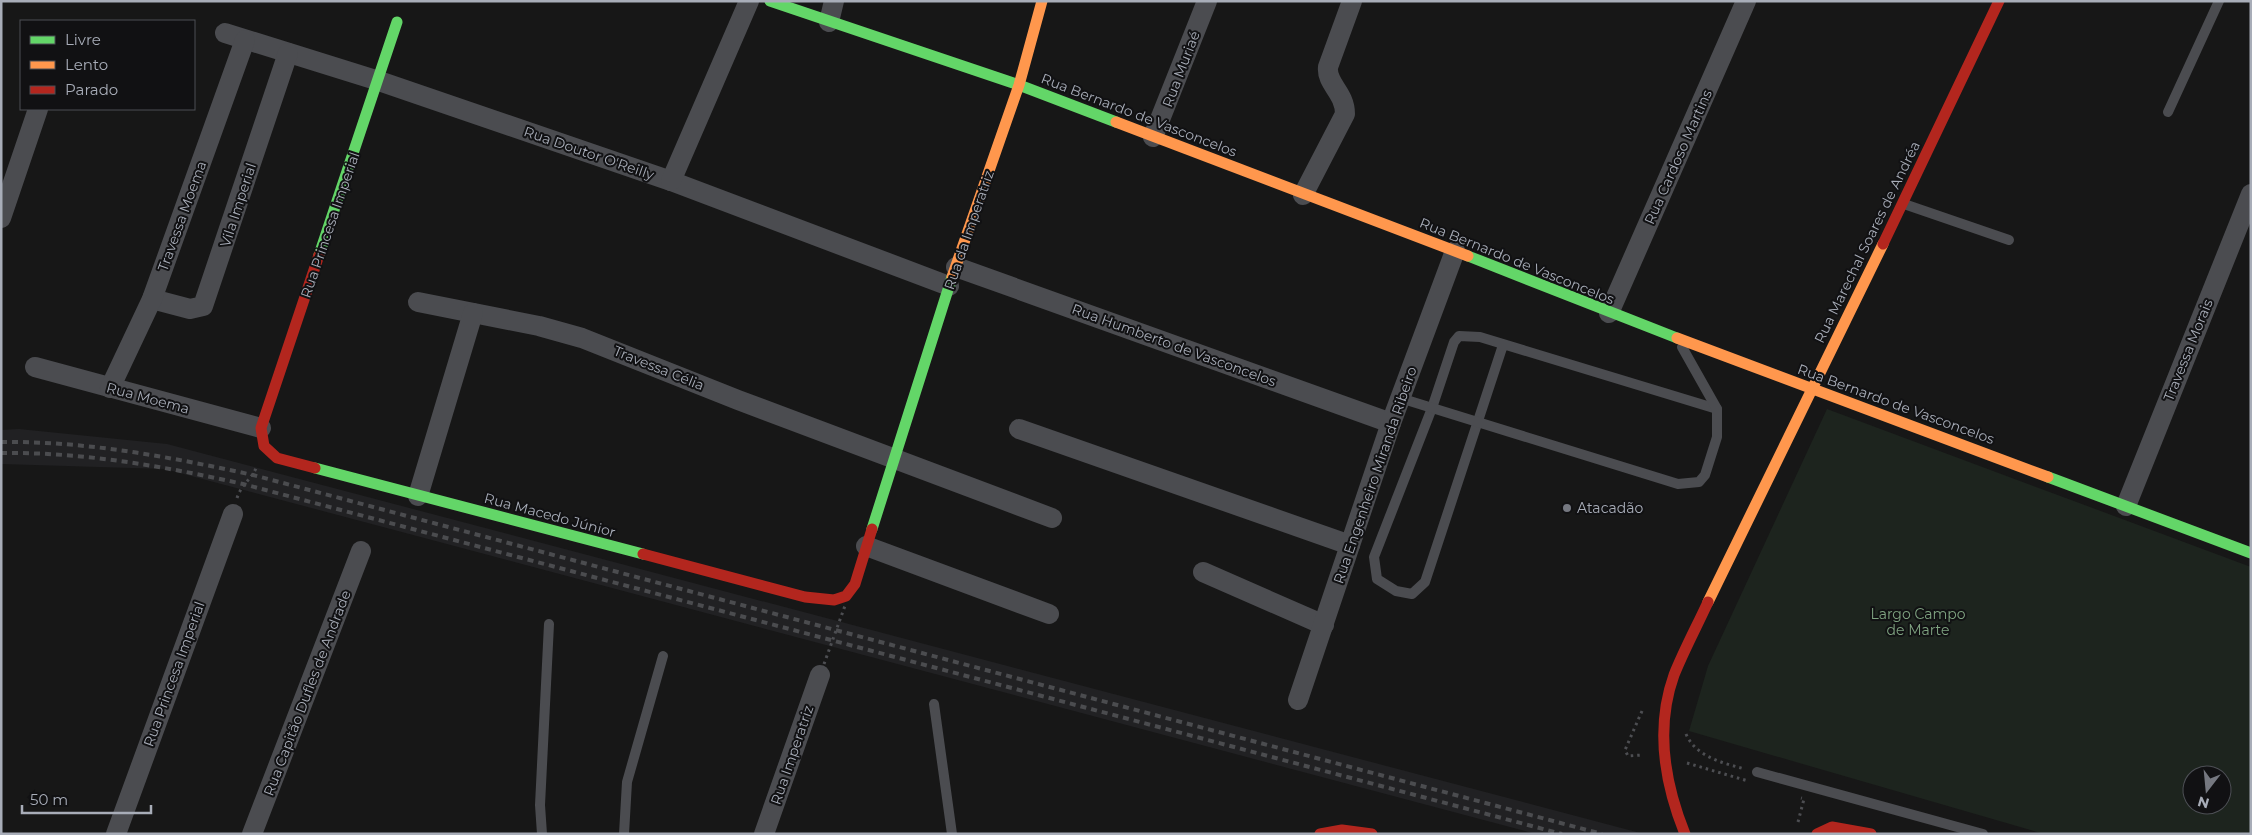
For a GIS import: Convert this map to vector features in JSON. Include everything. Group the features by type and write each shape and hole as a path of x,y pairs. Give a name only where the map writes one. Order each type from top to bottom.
{"main road":[{"name":"Rua Bernardo de Vasconcelos","path":"770,1 1019,85 1455,251 1609,313 2251,553"},
{"name":"Rua da Imperatriz","path":"848,598 855,584 948,286 1019,85 1042,1"},
{"name":"Rua Marechal Soares de Andréa","path":"1684,834 1672,804 1665,768 1663,725 1667,699 1674,676 1999,1"},
{"name":"Rua Princesa Imperial","path":"262,437 397,22"},
{"name":"Rua Macedo Júnior","path":"262,437 277,458 805,598 833,600 848,598"},
{"path":"1817,834 1832,827 1871,834"},
{"path":"1320,834 1342,830 1372,834"}],"street":[{"path":"671,181 749,1"},
{"path":"829,22 834,1"},
{"name":"Rua Muriaé","path":"1153,137 1207,1"},
{"path":"1304,195 1345,114 1345,103 1327,74 1352,1"},
{"name":"Rua Cardoso Martins","path":"1609,313 1746,1"},
{"name":"Rua Doutor O'Reilly","path":"225,33 379,81 671,181 948,286"},
{"name":"Travessa Moema","path":"110,388 152,299 245,40"},
{"name":"Vila Imperial","path":"152,299 190,309 203,306 288,53"},
{"path":"1,218 38,110"},
{"name":"Travessa Morais","path":"2126,506 2251,194"},
{"name":"Rua Engenheiro Miranda Ribeiro","path":"1298,700 1391,423 1455,251"},
{"name":"Rua Humberto de Vasconcelos","path":"956,267 1391,423"},
{"name":"Travessa Célia","path":"418,302 539,326 582,338 738,400 893,458"},
{"path":"418,496 472,313"},
{"name":"Rua Moema","path":"35,368 110,388 262,437"},
{"path":"1019,429 1350,545"},
{"path":"893,458 1052,518"},
{"name":"Rua Princesa Imperial","path":"116,834 233,514"},
{"path":"866,546 1049,614"},
{"name":"Rua Capitão Dufles de Andrade","path":"252,834 361,552"},
{"path":"1203,572 1324,625"},
{"name":"Rua Imperatriz","path":"764,834 822,670"}],"lane":[{"path":"2168,112 2219,1"},
{"path":"1902,203 2009,240"},
{"path":"1503,344 1425,582 1412,594 1396,591 1377,579 1374,557 1432,408 1454,342 1459,336 1480,337 1717,409"},
{"path":"1400,398 1678,484 1699,482 1705,476 1717,437 1717,409 1678,339"},
{"path":"542,834 540,805 548,624"},
{"path":"624,834 627,782 664,656"},
{"path":"934,704 952,834"},
{"path":"1757,772 1983,834"}],"path":[{"path":"233,514 240,489 253,475 262,437"},
{"path":"822,670 848,598"},
{"path":"1685,728 1687,736 1694,747 1706,756 1757,772"},
{"path":"1796,829 1804,799 1798,797"}],"shaded area":[{"path":"19,429 167,444 1644,834 1536,834 165,469 1,464 1,430"}],"green space":[{"name":"Largo Campo de Marte","path":"1827,409 2251,567 2251,834 2044,834 1689,731 1708,666"}],"railway":[{"path":"1,442 65,444 128,451 253,475 1602,834"},
{"path":"1,453 32,453 123,461 243,484 1562,834"}],"traffic: fast":[{"path":"770,1 1019,85 1116,122"},
{"path":"319,255 397,22"},
{"path":"1468,256 1677,338"},
{"path":"872,529 952,277"},
{"path":"315,468 643,554"},
{"path":"2048,477 2251,553"}],"traffic: slow":[{"path":"952,277 1019,85 1042,1"},
{"path":"1116,122 1468,256"},
{"path":"1708,602 1883,244"},
{"path":"1677,338 2048,477"}],"traffic: jam":[{"path":"1883,244 1999,1"},
{"path":"315,468 277,458 264,446 261,428 319,255"},
{"path":"643,554 805,597 834,600 846,596 855,584 872,529"},
{"path":"1685,834 1667,775 1664,735 1665,715 1674,675 1708,602"},
{"path":"1817,834 1832,827 1871,834"},
{"path":"1320,834 1342,830 1372,834"}],"place":[{"name":"Atacadão","path":"1567,508"}]}
